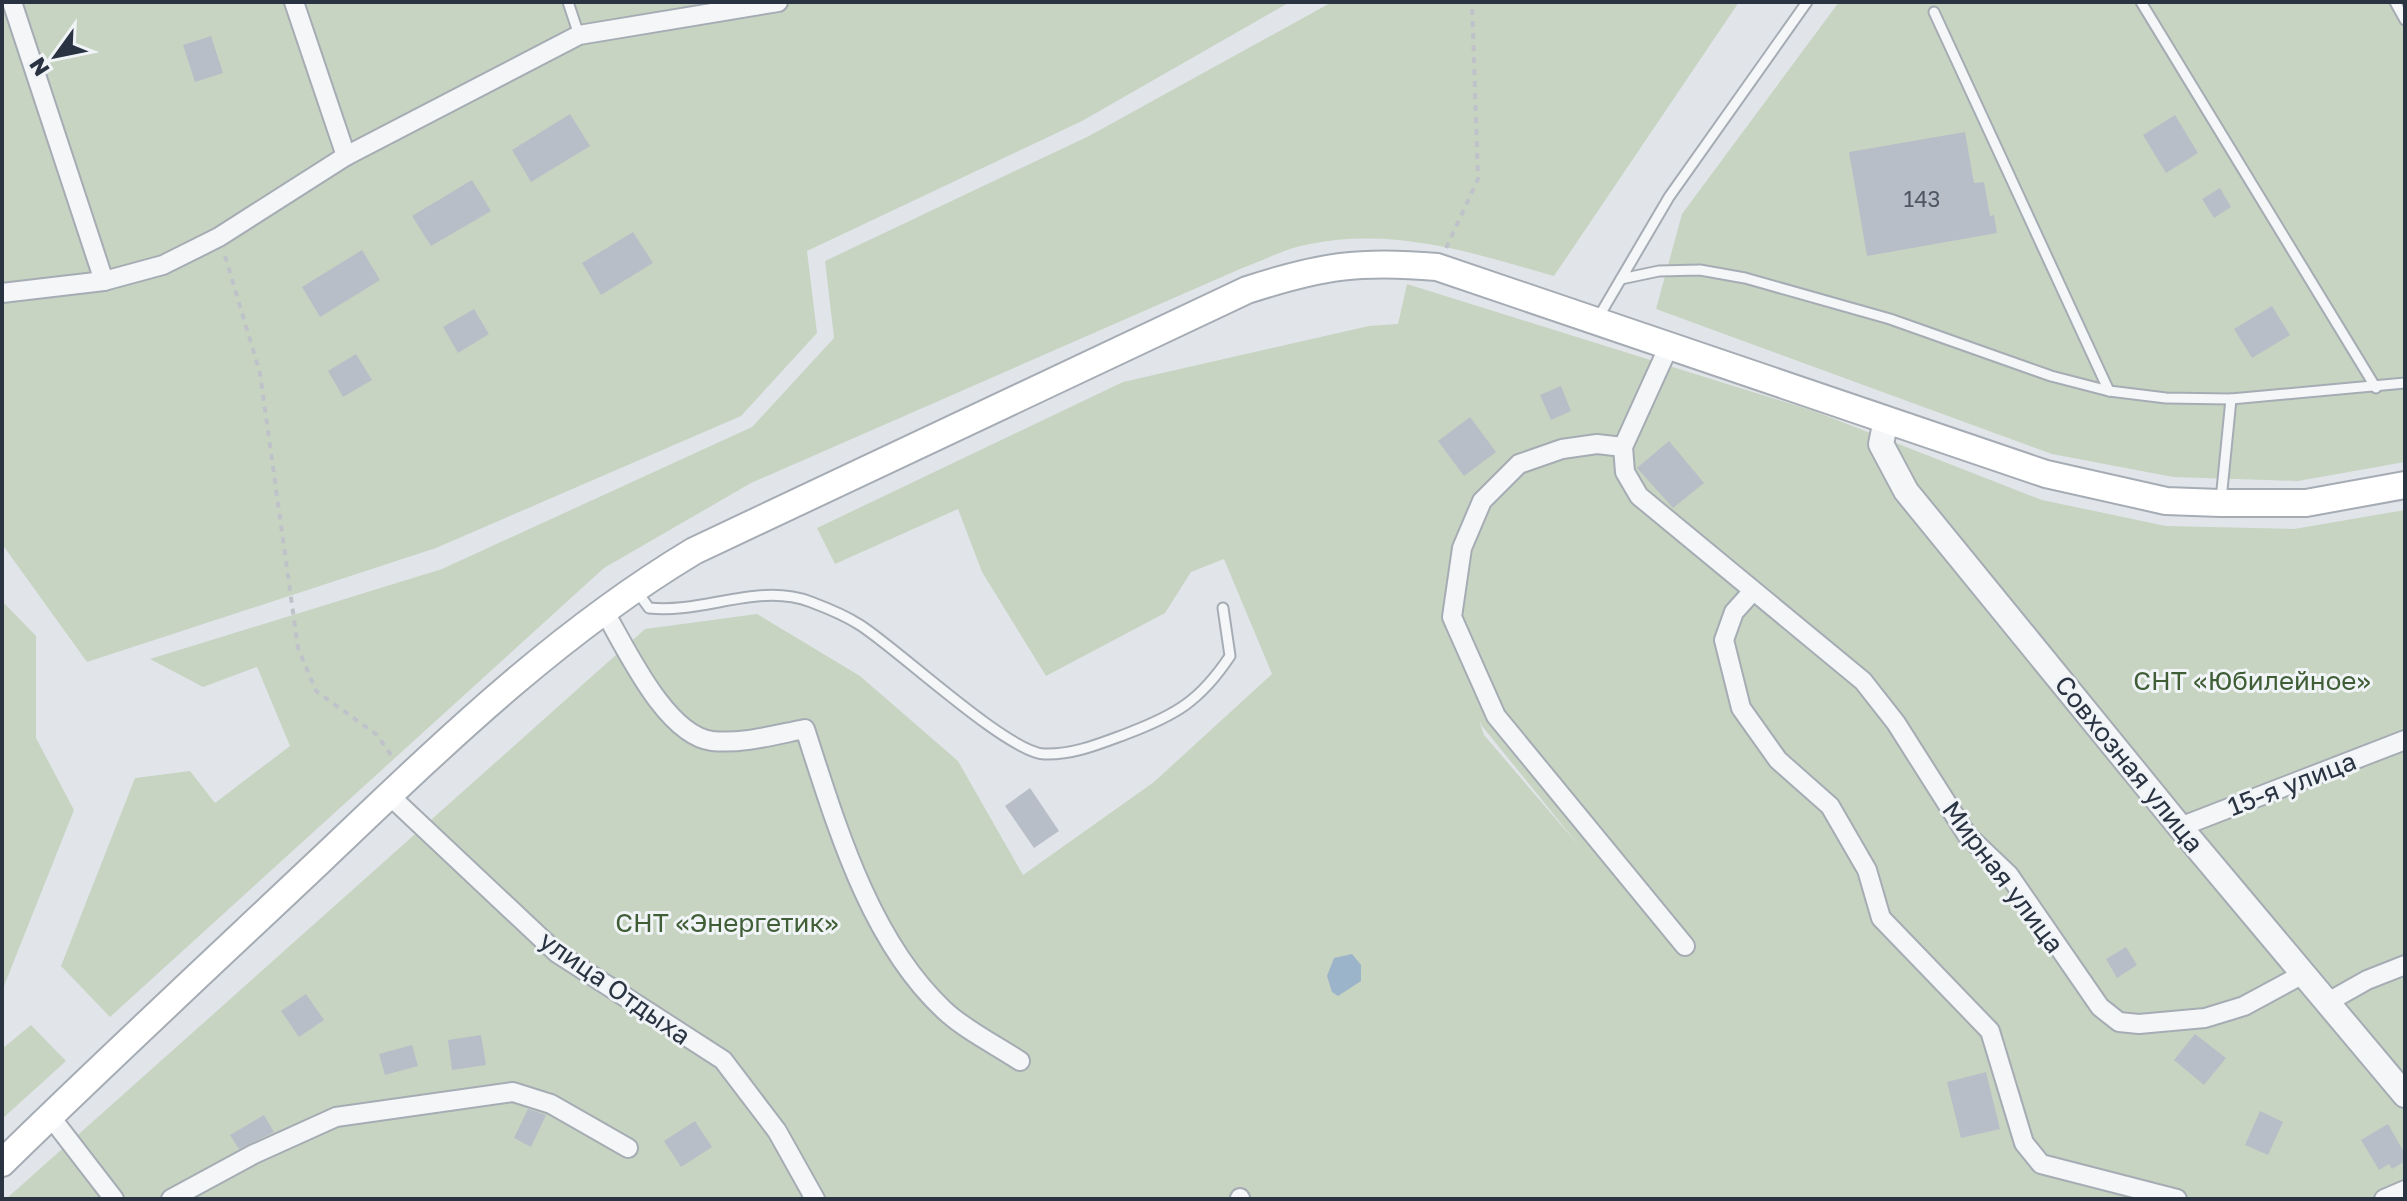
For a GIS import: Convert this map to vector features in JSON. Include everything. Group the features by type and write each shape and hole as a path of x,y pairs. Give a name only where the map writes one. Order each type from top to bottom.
{"main road":[{"path":"2,1163 398,786 536,661 634,587 694,551 1247,290 1316,268 1384,262 1437,267 2046,474 2166,501 2306,503 2405,485"}],"street":[{"path":"12,2 104,281"},
{"path":"294,2 346,156"},
{"path":"2,293 104,281 163,265 219,237 346,156 579,35 778,2"},
{"path":"1668,348 1623,447 1597,444 1562,449 1519,464 1482,501 1462,548 1452,617 1496,716 1685,946"},
{"name":"Совхозная улица","path":"1886,420 1881,444 1906,491 2180,827 2405,1095"},
{"name":"Мирная улица","path":"1623,447 1625,472 1639,496 1863,681 1896,723 1967,835 2009,875 2100,1007 2119,1022 2139,1024 2205,1018 2244,1006 2305,973"},
{"path":"1753,591 1734,612 1724,640 1741,708 1778,760 1830,806 1867,870 1881,918 1990,1031 2024,1143 2041,1164 2177,1199"},
{"path":"603,609 659,702 683,728 709,741 746,741 805,729 842,840 899,959 945,1012 1020,1061"},
{"name":"15-я улица","path":"2180,827 2405,740"},
{"name":"улица Отдыха","path":"398,786 557,953 723,1060 777,1131 815,1199"},
{"path":"2328,1002 2367,980 2405,965"},
{"path":"171,1199 254,1154 336,1117 513,1092 551,1104 628,1148"},
{"path":"50,1116 114,1199"},
{"path":"2384,1199 2405,1190"}],"lane":[{"path":"568,2 579,35"},
{"path":"1596,321 1669,197 1807,2"},
{"path":"2141,2 2376,388"},
{"path":"2395,2 2405,20"},
{"path":"1934,12 2109,391"},
{"path":"1621,279 1659,271 1700,270 1745,278 1810,295 2051,376 2109,391 2166,398 2231,399 2405,383"},
{"path":"2220,503 2231,399"},
{"path":"634,587 649,608 676,611 768,593 809,601 860,625 1010,741 1041,754 1083,750 1161,721 1208,690 1230,656 1223,608"}],"path":[{"path":"1437,267 1478,179 1472,2"},
{"path":"219,237 260,373 298,648 316,691 376,734 398,786"}],"green space":[{"path":"2,2 1290,2 1082,121 807,251 817,333 741,416 436,548 87,662 2,544"},
{"path":"1332,2 1739,2 1554,276 1464,251 1403,241 1342,240 1301,246 1240,269 751,483 604,568 110,1017 61,966 135,778 190,771 215,803 290,746 257,667 203,687 150,659 442,569 752,427 834,338 825,261 1089,136"},
{"path":"1839,2 2405,2 2405,462 2298,481 2173,477 2052,454 1656,309 1682,214"},
{"name":"СНТ «Энергетик»","path":"1407,284 1814,411 2042,500 2166,526 2294,529 2405,510 2405,1199 6,1199 645,629 757,614 860,676 958,761 1023,875 1154,782 1272,674 1224,559 1191,572 1165,613 1046,676 982,572 958,509 835,564 817,528 1123,382 1369,326 1398,324","holes":["1479,720 1580,847 1484,735"]},
{"path":"2,601 36,636 36,738 74,810 2,991"},
{"path":"31,1025 66,1061 2,1119 2,1049"}],"water":[{"path":"1352,954 1361,965 1361,981 1338,996 1332,992 1327,976 1334,958"}],"building":[{"path":"211,36 223,73 195,82 183,45"},
{"path":"570,114 590,146 531,182 512,150"},
{"path":"2175,115 2198,153 2166,173 2143,135"},
{"path":"1965,132 1974,183 1984,182 1990,216 1994,215 1997,233 1867,256 1849,152"},
{"path":"472,180 491,211 431,246 412,216"},
{"path":"2220,188 2231,207 2214,218 2202,199"},
{"path":"633,232 653,263 601,295 582,263"},
{"path":"362,250 380,280 320,317 302,287"},
{"path":"2272,306 2290,335 2252,358 2234,329"},
{"path":"474,309 489,334 458,353 443,327"},
{"path":"356,354 372,380 343,397 328,371"},
{"path":"1561,386 1571,411 1551,420 1540,395"},
{"path":"1470,417 1496,452 1464,476 1438,441"},
{"path":"1669,441 1704,483 1673,508 1637,468"},
{"path":"1030,788 1059,831 1034,848 1005,806"},
{"path":"2126,947 2137,965 2117,978 2106,959"},
{"path":"306,994 324,1020 299,1037 281,1011"},
{"path":"2195,1034 2226,1058 2204,1085 2174,1060"},
{"path":"481,1035 486,1065 452,1070 448,1040"},
{"path":"412,1045 418,1066 385,1075 379,1054"},
{"path":"1986,1072 2000,1129 1961,1138 1947,1082"},
{"path":"528,1109 546,1115 531,1147 514,1138"},
{"path":"2260,1111 2283,1122 2268,1155 2245,1145"},
{"path":"264,1115 274,1132 239,1149 230,1135"},
{"path":"695,1121 712,1147 681,1167 664,1141"},
{"path":"2388,1124 2405,1154 2405,1161 2392,1169 2389,1164 2379,1170 2361,1140"}],"park label":[{"name":"СНТ «Юбилейное»","path":"2252,681"}]}
